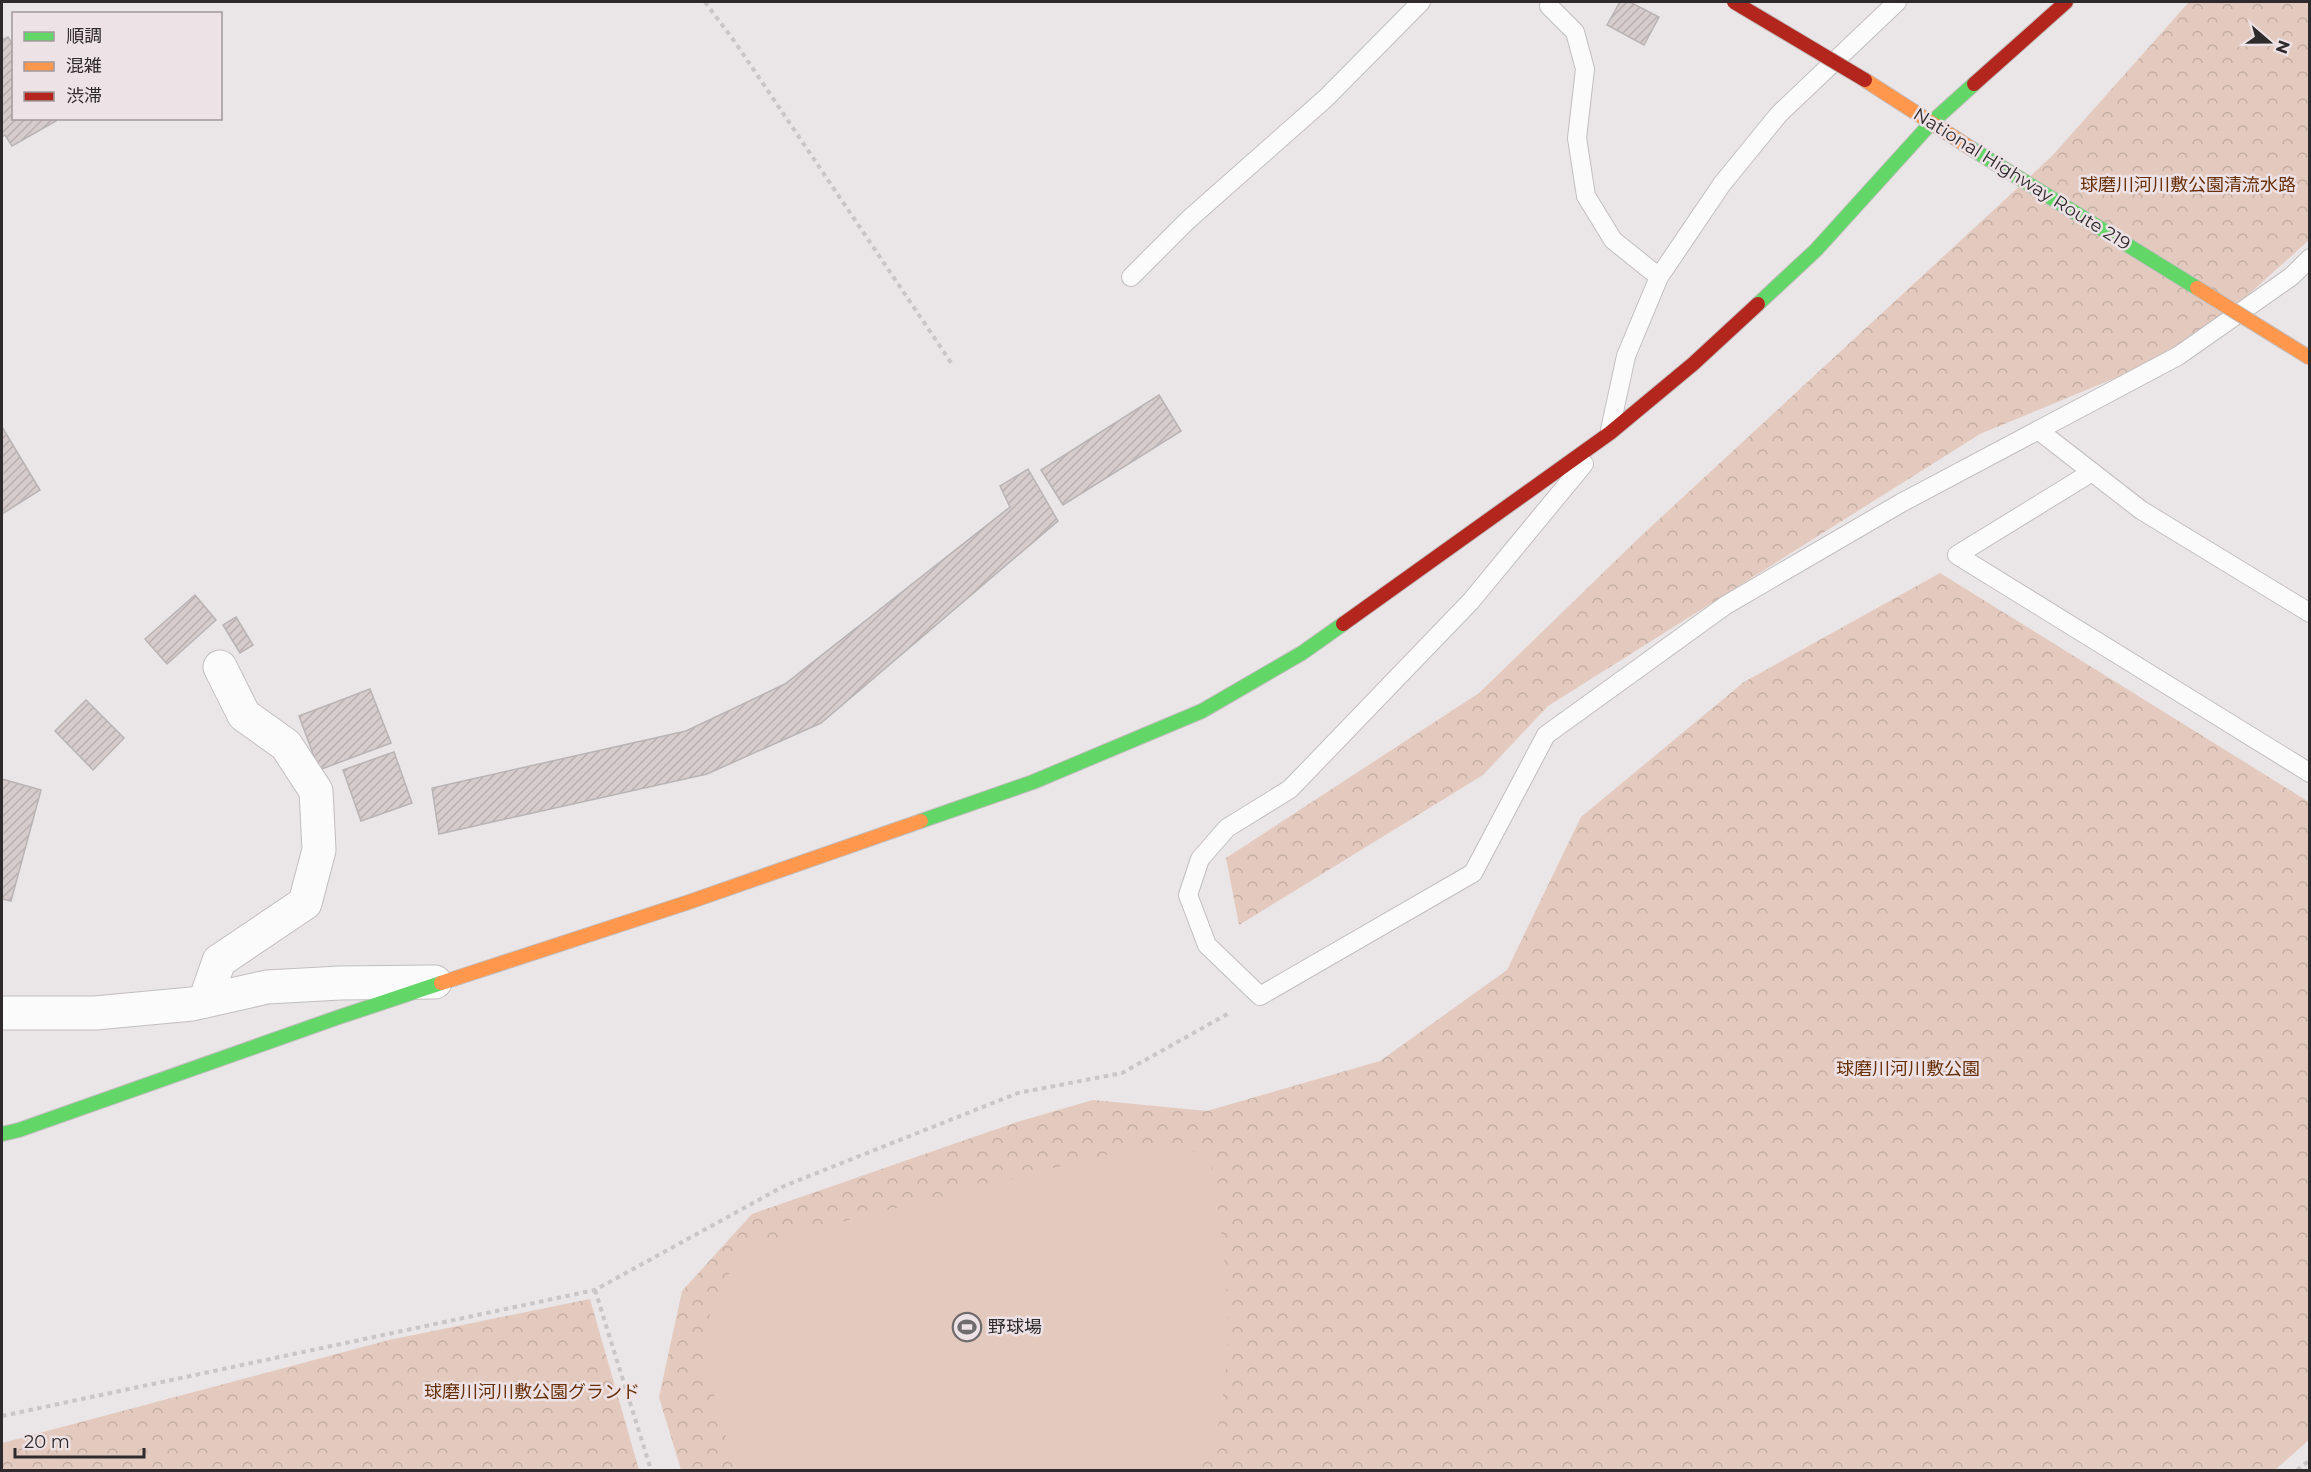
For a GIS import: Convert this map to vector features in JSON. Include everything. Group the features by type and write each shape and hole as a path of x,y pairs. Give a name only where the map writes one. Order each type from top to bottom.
{"main road":[{"name":"National Highway Route 219","path":"1734,2 1865,80 1972,149 2310,358"},
{"path":"2,1134 339,1017 700,898 1033,783 1202,711 1302,653 1610,433 1693,364 1816,250 1932,122 2066,2"}],"street":[{"path":"205,1001 219,962 305,903 320,850 315,791 286,744 244,715 220,667"},
{"path":"2,1013 95,1013 205,1001 267,987 340,983 447,982"}],"lane":[{"path":"1131,277 1188,220 1326,98 1421,2"},
{"path":"1897,2 1779,114 1722,184 1659,277 1626,356 1610,433 1471,601 1290,789 1227,828 1200,860 1188,895 1207,945 1260,996 1473,873 1546,735 1726,605 1901,503 2178,356 2292,276 2310,258"},
{"path":"1549,6 1575,32 1585,69 1577,138 1586,196 1613,240 1659,277"},
{"path":"2038,430 2141,510 2310,613"},
{"path":"2092,472 1957,555 2310,773"}],"path":[{"path":"705,2 735,42 952,364"},
{"path":"2,1416 595,1290 784,1186 1017,1093 1122,1072 1260,996"},
{"path":"595,1290 651,1470"},
{"path":"2297,1470 2310,1460"}],"green space":[{"name":"球磨川河川敷公園清流水路","path":"2189,2 2309,2 2309,240 2190,347 1980,434 1548,706 1483,775 1239,925 1226,858 1479,693 1642,535 2052,156"},
{"name":"球磨川河川敷公園","path":"1940,573 2309,802 2310,1439 2275,1470 681,1470 659,1397 682,1291 752,1214 1017,1122 1093,1100 1207,1111 1380,1061 1507,970 1581,817 1744,682"},
{"name":"野球場","path":"1164,1140 1210,1158 1221,1226 1227,1295 1226,1364 1217,1432 1201,1470 736,1470 701,1350 713,1304 728,1275 751,1245"},
{"name":"球磨川河川敷公園グランド","path":"590,1299 639,1470 2,1470 2,1443 389,1340"}],"building":[{"path":"1620,2 1630,2 1659,17 1644,45 1607,25"},
{"path":"8,37 12,44 12,120 56,121 12,146 5,135 2,137 2,40"},
{"path":"1159,395 1181,431 1063,505 1041,470"},
{"path":"2,427 40,490 2,514"},
{"path":"1028,469 1058,521 821,723 707,774 439,834 432,788 686,731 785,684 1010,507 1000,486"},
{"path":"195,595 216,620 167,664 145,639"},
{"path":"236,617 253,645 240,653 223,625"},
{"path":"370,689 391,743 319,770 299,716"},
{"path":"86,700 124,738 93,770 55,731"},
{"path":"394,752 412,803 361,821 343,770"},
{"path":"2,779 41,790 11,901 2,899"}],"traffic: fast":[{"path":"1758,304 1816,250 1932,122 1974,84"},
{"path":"1972,149 2197,288"},
{"path":"921,821 1033,782 1202,711 1302,653 1343,624"},
{"path":"2,1134 441,983"}],"traffic: slow":[{"path":"1865,80 1972,149"},
{"path":"2197,288 2310,358"},
{"path":"441,983 689,902 921,821"}],"traffic: jam":[{"path":"1734,2 1865,80"},
{"path":"1974,84 2066,2"},
{"path":"1343,624 1610,433 1693,364 1758,304"}],"place":[{"name":"野球場","path":"967,1327"}]}
